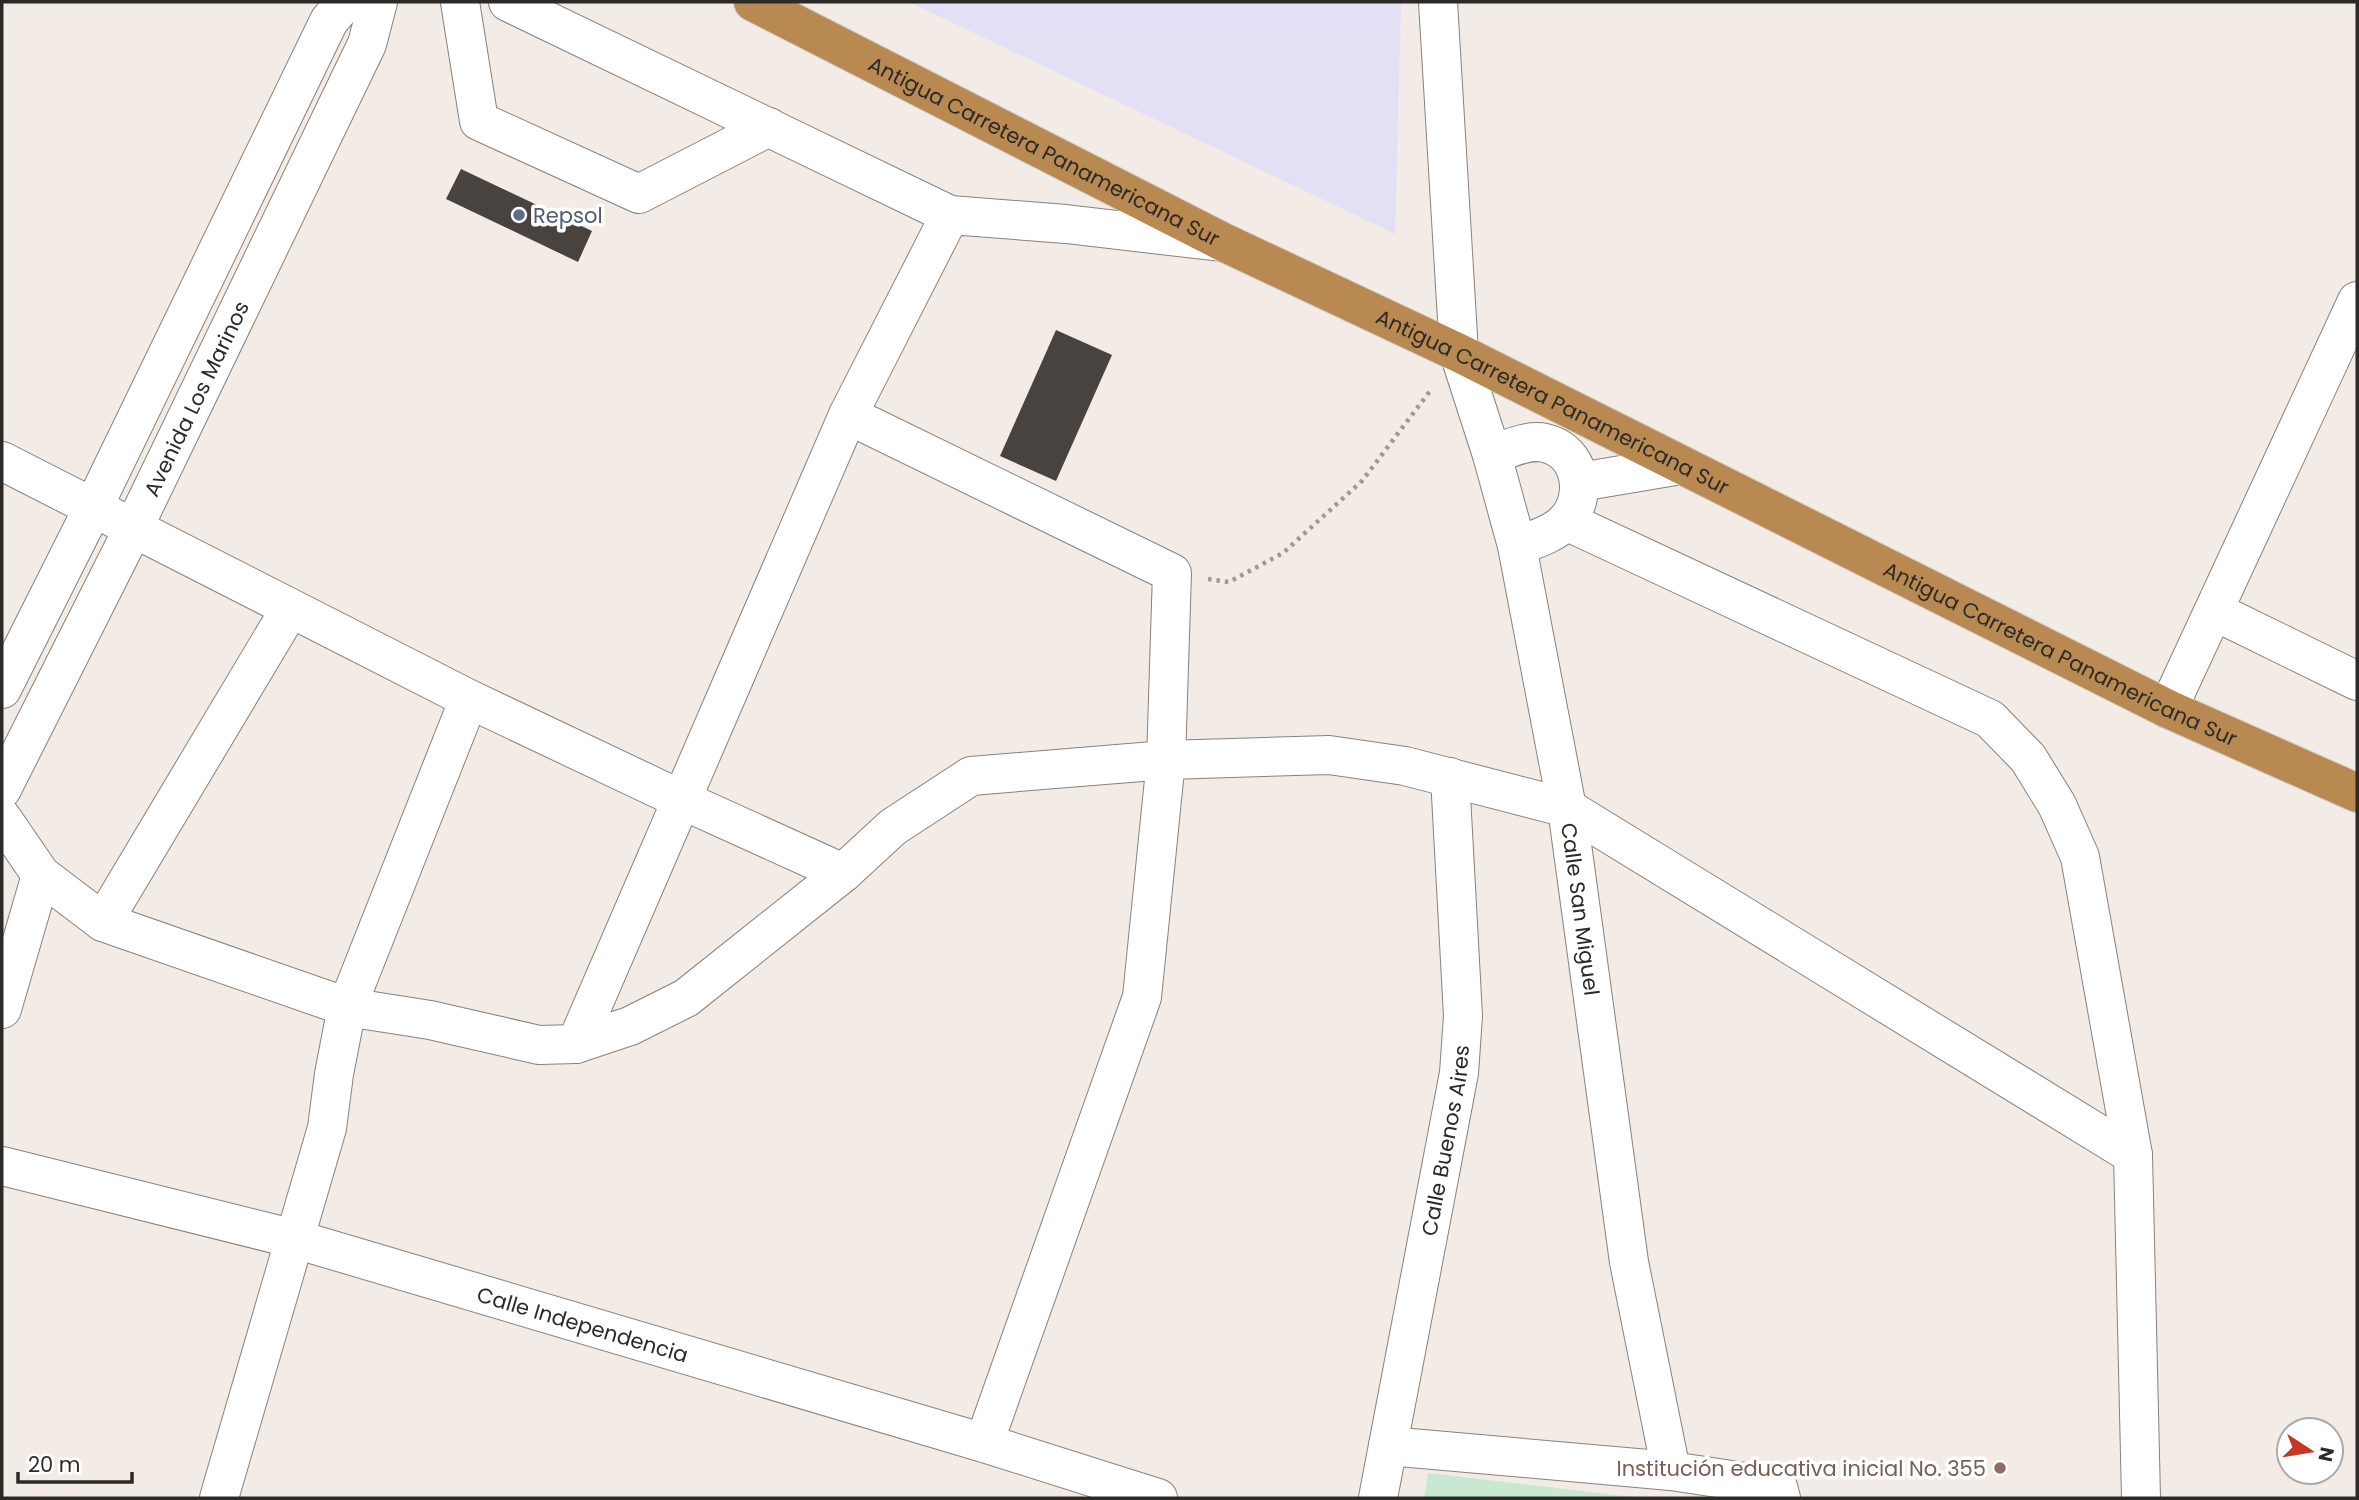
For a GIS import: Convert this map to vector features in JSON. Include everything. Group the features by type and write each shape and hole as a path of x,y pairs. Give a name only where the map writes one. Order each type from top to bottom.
{"highway":[{"name":"Antigua Carretera Panamericana Sur","path":"753,2 1223,242 1459,353 2168,709 2357,793"}],"street":[{"path":"2,689 329,22 345,2"},
{"name":"Avenida Los Marinos","path":"2,789 134,527 367,44 378,2"},
{"path":"460,2 479,121 639,194 769,127"},
{"path":"508,2 950,215 1066,224 1223,242"},
{"name":"Calle San Miguel","path":"1438,2 1459,353 1492,455 1517,546 1567,808 1629,1262 1671,1471"},
{"path":"576,1044 849,415 950,215"},
{"path":"2168,709 2357,301"},
{"path":"849,415 1172,573 1166,760 1142,997 984,1443"},
{"path":"1492,455 1527,443 1544,442 1557,447 1568,456 1576,468 1580,482 1578,496 1566,521 1547,534 1517,546"},
{"path":"2,461 469,699 843,873"},
{"path":"1580,482 1681,465"},
{"path":"1566,521 1990,719 2028,758 2057,805 2080,857 2133,1155 2140,1498"},
{"path":"103,922 290,609"},
{"path":"2214,611 2357,681"},
{"path":"219,1498 327,1128 347,1007 469,699"},
{"path":"2,818 41,875 103,922 347,1007 429,1020 539,1045 576,1044 630,1026 686,998 843,873 893,827 971,776 1166,760 1329,755 1405,766 1567,808 2133,1155"},
{"name":"Calle Buenos Aires","path":"1378,1498 1459,1073 1463,1016 1450,777"},
{"path":"2,1009 41,875"},
{"name":"Calle Independencia","path":"2,1166 295,1239 984,1443 1133,1495"},
{"path":"1388,1446 1671,1471 1779,1492"}],"path":[{"path":"1172,573 1229,582 1283,553 1362,481 1459,353"}],"shaded area":[{"path":"909,2 1401,2 1395,234"}],"green space":[{"path":"1428,1473 1641,1498 1424,1498"}],"building":[{"name":"Repsol","path":"461,169 592,231 578,262 446,199"},
{"path":"1056,330 1112,355 1056,481 1000,456"}],"place":[{"name":"Repsol","path":"519,215"},
{"name":"Institución educativa inicial No. 355","path":"2000,1468"}]}
